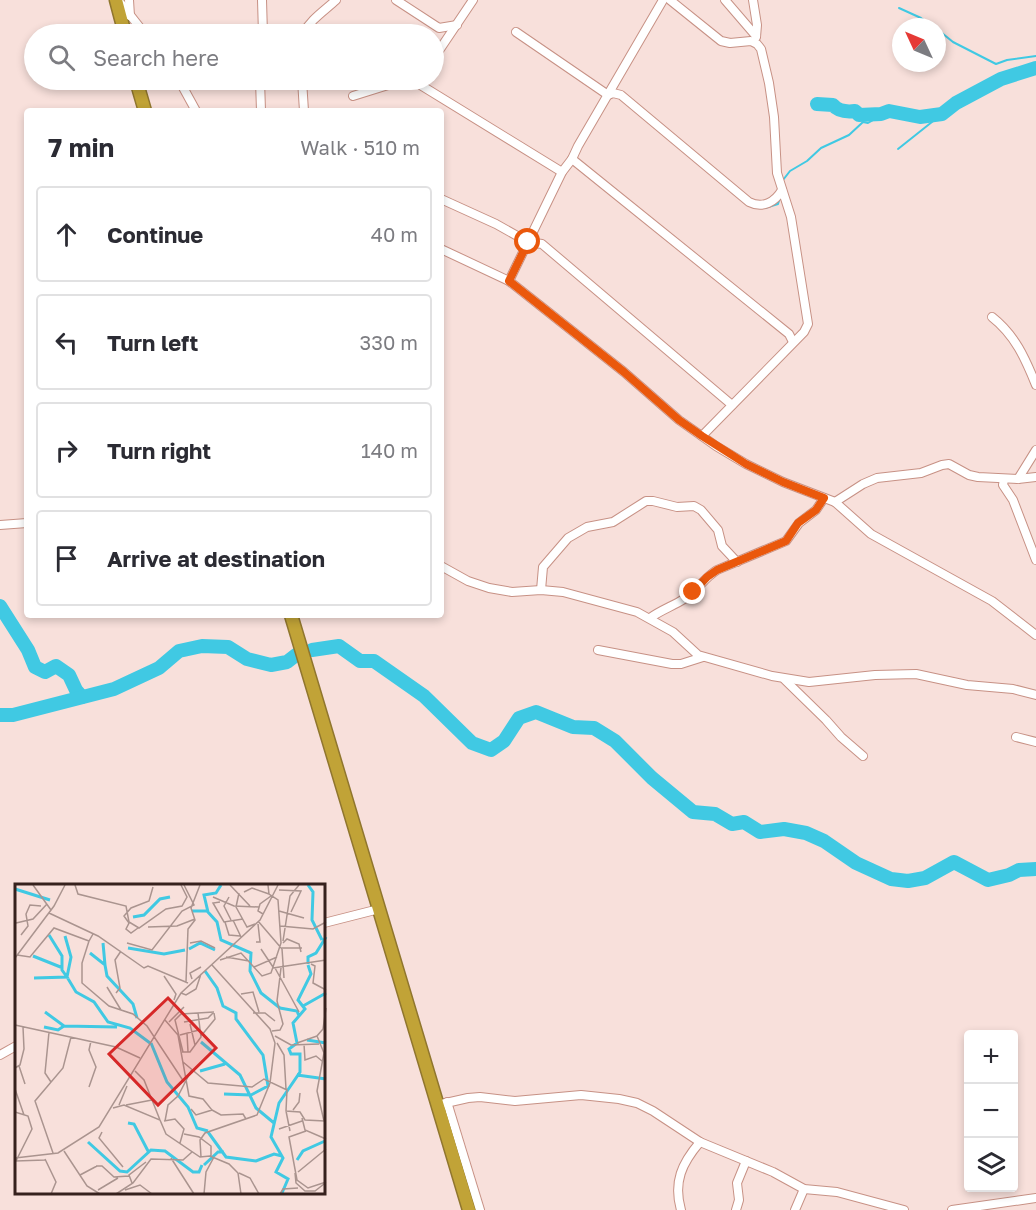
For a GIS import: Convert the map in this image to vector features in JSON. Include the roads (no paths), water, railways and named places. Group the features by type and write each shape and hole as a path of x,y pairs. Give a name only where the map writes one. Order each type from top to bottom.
{"highway":[{"path":"117,0 123,24"},
{"path":"139,90 143,108"},
{"path":"292,618 442,1104 469,1210"}],"street":[{"path":"117,0 136,24"},
{"path":"129,0 130,17"},
{"path":"262,0 263,24"},
{"path":"308,24 336,0"},
{"path":"444,44 473,0"},
{"path":"509,281 562,172 572,159 663,0"},
{"path":"670,0 721,41 730,43 755,39"},
{"path":"702,436 804,332 808,324 791,216 777,173 769,83 761,49 725,0"},
{"path":"753,0 755,39"},
{"path":"402,1 434,24"},
{"path":"444,28 457,25"},
{"path":"516,32 608,95"},
{"path":"184,90 194,108"},
{"path":"260,90 261,108"},
{"path":"303,90 304,108"},
{"path":"353,96 372,90"},
{"path":"431,90 442,100 562,172"},
{"path":"608,95 613,93 621,95 753,205 776,200 782,190"},
{"path":"572,159 789,334 793,342"},
{"path":"444,200 496,224 528,242 543,244 732,405"},
{"path":"444,250 509,281 624,372 679,420 702,436 746,464 783,482 835,502 871,534 992,601 1036,635"},
{"path":"992,317 1014,339 1036,385"},
{"path":"1018,480 1036,450"},
{"path":"835,502 863,483 877,478 921,473 949,464 969,475 1018,480 1036,477"},
{"path":"1004,479 1003,485 1013,500 1036,560"},
{"path":"650,618 662,609 684,599 717,570 786,541 798,523 816,510 824,498"},
{"path":"541,590 543,567 568,538 587,527 613,522 646,501 677,507 693,506 701,510 718,530 722,546 737,562"},
{"path":"0,525 24,522"},
{"path":"444,568 468,581 489,588 512,592 541,590 574,594 626,608 650,618 673,632 698,655 783,678 808,682 875,675 916,674 966,685 1013,688 1036,695"},
{"path":"598,650 672,664 681,664 705,657"},
{"path":"783,678 863,756"},
{"path":"1016,737 1036,742"},
{"path":"326,922 380,909"},
{"path":"0,1055 15,1047"},
{"path":"480,1210 442,1104 468,1098 515,1101 581,1095 619,1098 637,1103 700,1142 773,1172 804,1189 837,1192 904,1210"},
{"path":"675,1210 680,1170 685,1159 700,1142"},
{"path":"736,1210 739,1200 737,1183 746,1161"},
{"path":"795,1210 804,1189"},
{"path":"952,1210 1036,1198"},
{"path":"678,1200 681,1210"},
{"path":"867,1210 868,1200"}],"waterway":[{"path":"899,8 921,18"},
{"path":"946,36 996,64 1036,56"},
{"path":"817,104 833,105 837,109 855,111 859,115 881,114 889,111 920,117 942,114 956,103 1001,79 1036,68"},
{"path":"783,180 790,171 807,161 821,148 849,135 863,122 868,123 889,111"},
{"path":"898,149 942,114"},
{"path":"765,208 778,204 780,197"},
{"path":"0,606 28,650 35,667 45,672 56,666 69,675 82,697"},
{"path":"0,715 13,715 114,689 159,668 179,651 202,646 228,647 247,659 271,665 287,662 296,655"},
{"path":"312,650 339,646 360,661 374,661 424,696 472,743 491,750 504,741 519,718 536,712 573,727 594,728 615,741 652,778 693,812 715,814 732,824 744,822 760,832 784,829 806,833 824,841 856,863 891,879 908,881 925,878 954,862 988,880 1019,870 1036,869"}]}
